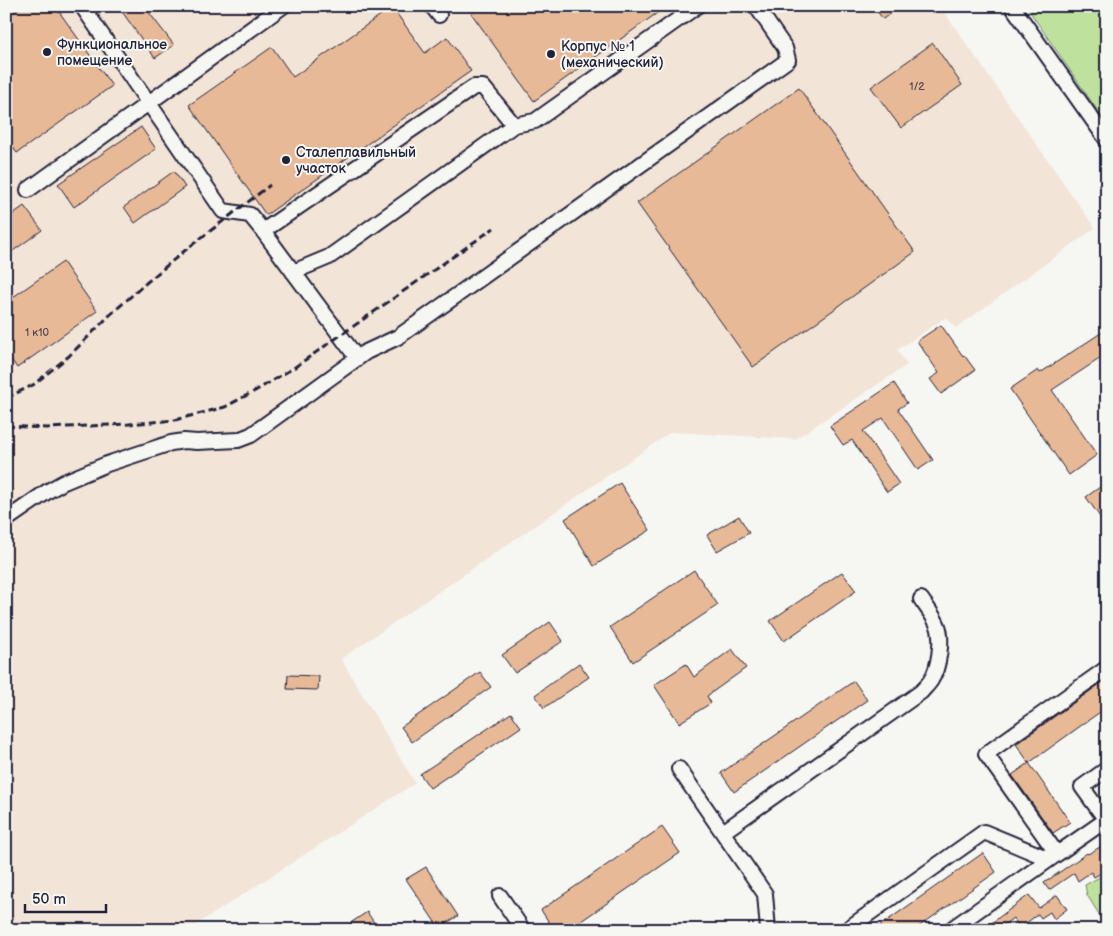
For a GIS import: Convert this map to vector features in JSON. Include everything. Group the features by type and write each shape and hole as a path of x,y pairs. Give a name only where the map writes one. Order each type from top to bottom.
{"street":[{"path":"82,6 223,211 250,215 357,358"},
{"path":"28,190 283,6"},
{"path":"293,272 329,257 514,125 535,121 697,6"},
{"path":"6,520 64,482 107,464 171,443 238,440 251,435 357,358 373,348 398,337 788,60 786,48 756,6"},
{"path":"1012,6 1105,136"},
{"path":"263,231 474,87 483,87 514,125"},
{"path":"723,832 921,692 932,679 938,662 940,644 939,628 934,617 921,599"},
{"path":"1053,856 986,754 1107,668"},
{"path":"679,769 765,894 768,930"},
{"path":"950,930 1106,820 1082,787 1107,769"},
{"path":"846,930 984,832 1053,856"},
{"path":"500,896 523,930"}],"shaded area":[{"path":"6,6 940,6 1095,228 956,328 946,317 897,350 907,365 795,439 671,432 341,659 415,783 188,930 6,930"}],"green space":[{"path":"1026,6 1107,6 1107,120 1104,120"},
{"path":"1107,873 1107,927 1087,895 1085,885"}],"building":[{"name":"Функциональное помещение","path":"22,6 55,6 112,86 17,153 6,138 6,18"},
{"path":"118,6 144,6 174,45 155,58"},
{"name":"Корпус № 1 (механический)","path":"466,6 667,6 534,101"},
{"path":"873,6 900,6 883,19"},
{"name":"Сталеплавильный участок","path":"392,7 425,53 447,37 471,71 266,215 189,105 272,47 293,77"},
{"path":"933,43 962,85 901,128 871,87"},
{"path":"799,88 915,252 753,367 637,203"},
{"path":"141,127 156,149 74,207 58,184"},
{"path":"174,171 185,187 135,223 124,207"},
{"path":"24,206 42,230 6,256 6,219"},
{"path":"63,262 97,311 17,368 6,352 6,302"},
{"path":"941,325 975,370 941,394 930,379 939,373 917,341"},
{"path":"1107,329 1107,354 1052,390 1097,455 1069,475 1010,389 1038,370 1040,373"},
{"path":"894,383 907,403 898,409 933,460 918,470 883,418 863,431 899,484 887,492 852,440 843,445 830,426"},
{"path":"1107,482 1107,527 1086,497"},
{"path":"620,483 650,530 594,566 565,519"},
{"path":"739,516 749,533 717,551 707,535"},
{"path":"694,570 718,605 633,662 610,627"},
{"path":"842,572 856,591 784,641 770,621"},
{"path":"550,622 563,641 515,673 502,655"},
{"path":"732,649 746,668 707,696 711,703 679,723 654,685 686,664 694,677"},
{"path":"579,663 589,677 544,708 535,695"},
{"path":"480,672 491,687 412,742 401,727"},
{"path":"288,675 319,676 318,690 287,689"},
{"path":"1107,679 1107,707 1029,763 1016,744"},
{"path":"854,681 867,700 734,792 721,773"},
{"path":"511,713 521,727 430,788 420,774"},
{"path":"1029,763 1070,822 1053,833 1012,775"},
{"path":"662,827 680,853 568,930 554,930 541,910"},
{"path":"1107,843 1107,870 1094,877 1091,872 1078,881 1074,873 1049,890 1044,883 1087,853"},
{"path":"983,853 996,872 914,930 874,930"},
{"path":"426,867 458,916 439,928 406,879"},
{"path":"1029,895 1039,908 1057,895 1067,909 1054,919 1050,912 1041,918 1038,914 1020,928 1013,918 997,930 982,930"},
{"path":"367,912 379,930 352,930 349,924"}],"railway":[{"path":"6,398 33,385 69,356 110,315 146,283 270,185"},
{"path":"6,426 47,428 129,424 175,420 225,407 295,367 494,228"}],"place":[{"name":"Функциональное помещение","path":"47,52"},
{"name":"Корпус № 1 (механический)","path":"551,54"},
{"name":"Сталеплавильный участок","path":"286,160"}]}
